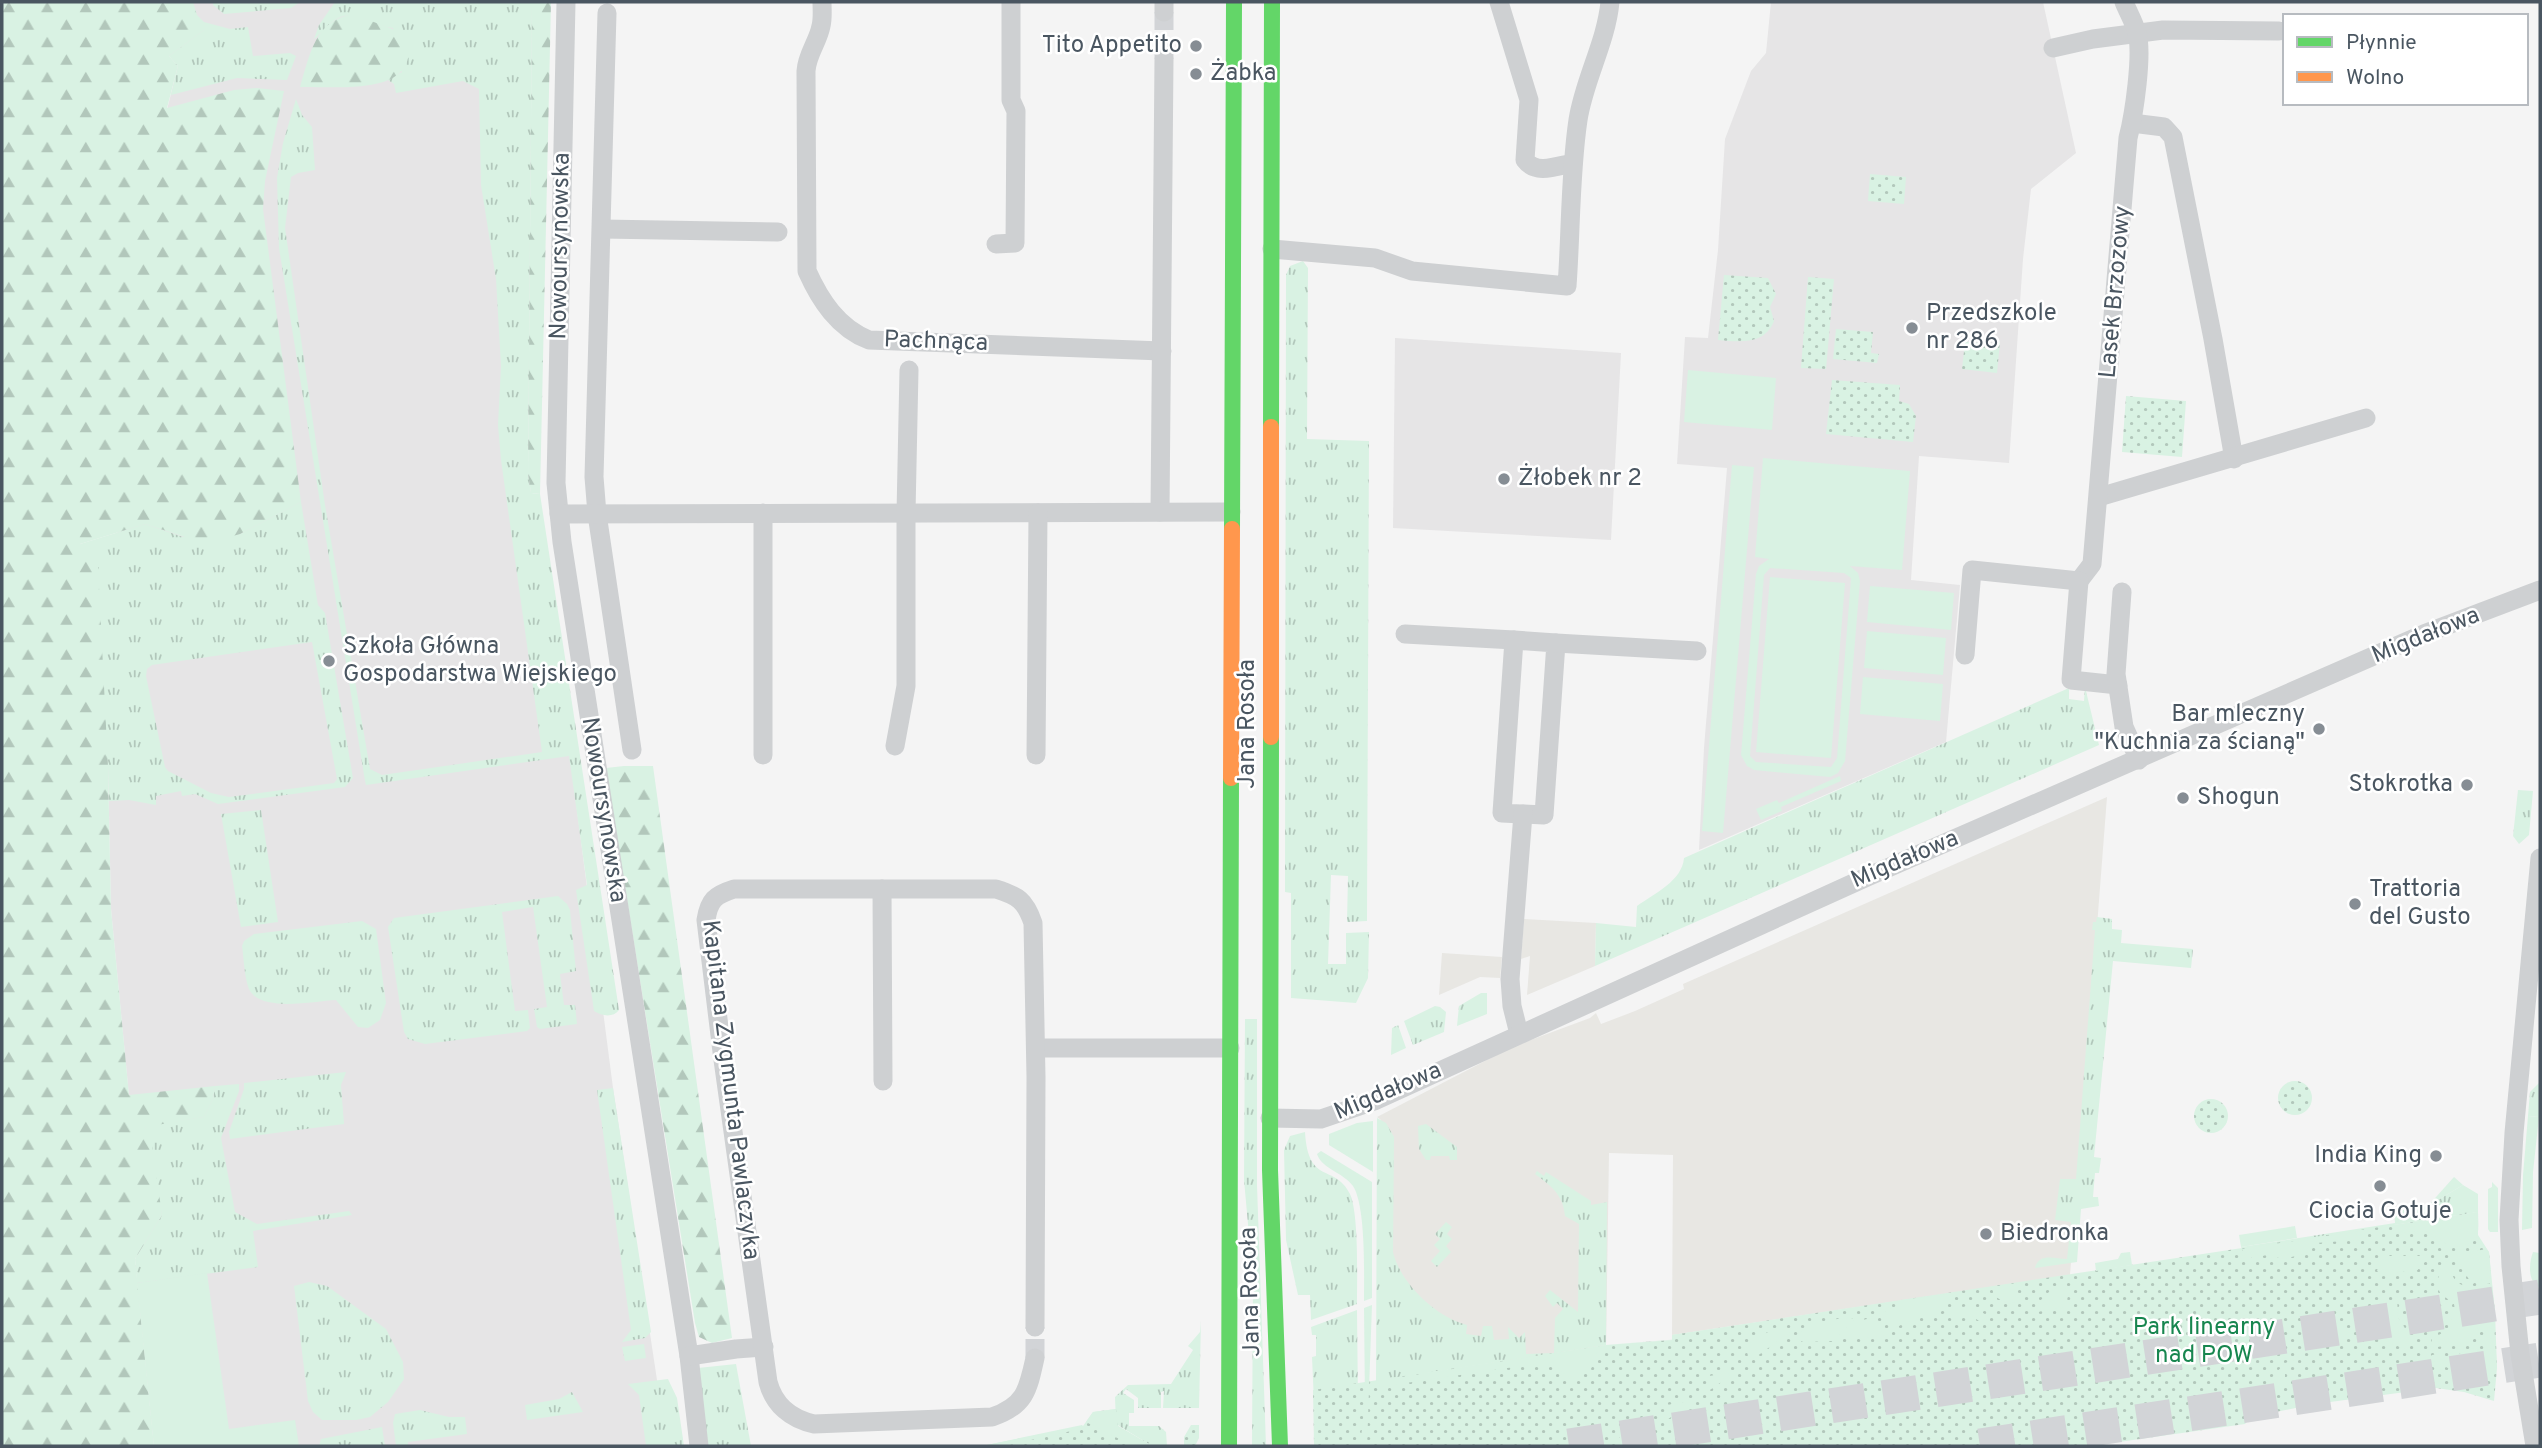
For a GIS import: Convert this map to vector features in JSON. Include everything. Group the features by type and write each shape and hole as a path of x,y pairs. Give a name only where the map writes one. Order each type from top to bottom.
{"street":[{"name":"Nowoursynowska","path":"566,2 556,483 593,752 689,1356 699,1446"},
{"name":"Pachnąca","path":"822,2 822,24 807,57 806,71 807,271 818,295 844,326 869,340 1162,351"},
{"path":"996,244 1015,243 1016,111 1011,100 1012,2"},
{"name":"Jana Rosoła","path":"1229,1446 1234,2"},
{"name":"Jana Rosoła","path":"1272,2 1270,1118 1279,1446"},
{"path":"1499,2 1529,100 1525,160 1532,168 1539,169 1573,163"},
{"path":"1272,249 1376,258 1412,271 1567,286 1578,117 1608,22 1610,2"},
{"name":"Lasek Brzozowy","path":"2079,581 2092,564 2128,138 2138,66 2138,35 2124,2"},
{"path":"607,13 594,477 597,514 632,750"},
{"path":"2053,48 2092,39 2163,30 2279,31"},
{"path":"1160,512 1164,59"},
{"path":"2132,123 2164,127 2173,137 2234,458"},
{"path":"602,229 778,232"},
{"path":"895,746 906,686 909,370"},
{"path":"2099,497 2366,418"},
{"path":"559,514 1231,512"},
{"path":"762,513 763,755"},
{"path":"1036,755 1038,513"},
{"path":"1965,655 1972,570 2079,581 2071,680 2118,685"},
{"name":"Migdałowa","path":"1270,1118 1308,1120 1339,1114 1380,1098 1867,877 2424,634 2540,590"},
{"path":"2122,592 2116,668 2124,727 2139,760"},
{"path":"1405,634 1697,651"},
{"path":"1514,640 1502,813 1544,815 1556,643"},
{"path":"1518,1034 1510,979 1523,814"},
{"path":"2535,1446 2520,1353 2511,1266 2510,1220 2514,1133 2540,858"},
{"name":"Kapitana Zygmunta Pawlaczyka","path":"1035,1327 1036,1048 1032,923 1028,907 1012,894 996,889 734,889 718,894 708,906 706,920 768,1382 779,1404 794,1418 814,1424 992,1418 1006,1413 1023,1399 1035,1358"},
{"path":"882,889 883,1081"},
{"path":"1036,1048 1230,1048"},
{"path":"689,1356 764,1348"}],"shaded area":[{"name":"Szkoła Główna Gospodarstwa Wiejskiego","path":"122,2 532,2 528,474 570,756 613,1088 657,1380 677,1446 154,1446 137,1283 129,1096 111,909 108,766 128,264 178,66"},
{"path":"1771,2 2043,2 2076,153 2031,189 2023,259 2009,463 1919,456 1911,580 1960,585 1946,742 1699,850 1704,748 1727,468 1677,464 1685,337 1708,338 1718,250 1725,139 1751,71 1766,53"},
{"name":"Żłobek nr 2","path":"1395,338 1621,353 1611,540 1393,528"},
{"path":"2107,797 2070,1275 1672,1335 1673,1155 1609,1153 1606,1345 1492,1363 1391,1272 1381,1120 1377,1117 1512,1047 1590,1018 1596,1013 1601,1024 1635,1011 1684,989 1683,984"},
{"path":"1524,919 1596,923 1595,966 1527,995 1530,956 1521,959"},
{"path":"1442,953 1502,957 1500,978 1480,977 1439,995"}],"green space":[{"path":"2,2 193,2 197,15 204,22 204,30 169,56 178,66 167,108 234,90 257,88 284,91 265,181 263,209 301,502 240,534 219,540 197,541 145,524 80,544 98,566 108,766 111,909 129,1095 215,1086 213,1099 204,1117 145,1127 151,1137 162,1215 135,1259 154,1446 2,1446"},
{"path":"213,2 300,2 291,8 224,14"},
{"path":"335,2 532,2 528,474 531,493 540,494 619,1010 611,1015 594,1011 576,890 587,885 569,756 366,785 279,248 277,178 283,143 296,99 302,115 312,127 315,170 291,177 285,228 325,505 370,769 382,775 542,752 501,460 498,425 501,366 496,279 481,185 479,89 463,81 396,93 394,84 388,80 402,72 393,28 349,15 329,24 314,39 319,25"},
{"path":"532,2 551,2 540,494 531,493 528,474"},
{"path":"355,14 406,36 408,56 403,70 390,79 374,84 354,87 300,87 316,40 331,23"},
{"path":"204,22 230,29 248,27 253,56 290,53 296,56 287,80 237,78 171,95 178,66 169,56 204,30"},
{"path":"1870,174 1906,177 1904,204 1868,201"},
{"path":"1303,261 1308,268 1307,439 1369,441 1367,921 1347,922 1348,876 1331,875 1328,964 1346,964 1346,933 1369,932 1368,978 1356,1003 1291,998 1291,893 1285,892 1286,275 1290,266"},
{"path":"1724,275 1768,278 1776,294 1770,307 1774,321 1770,329 1758,338 1718,340"},
{"path":"1808,277 1834,279 1826,369 1801,368"},
{"path":"1836,329 1873,332 1871,353 1879,354 1877,363 1833,359"},
{"path":"1993,341 2000,342 1997,373 1962,369 1965,342 1992,344"},
{"path":"1688,370 1776,378 1772,430 1684,422"},
{"path":"1832,380 1900,385 1899,401 1909,404 1916,416 1913,442 1826,434"},
{"path":"2126,396 2186,401 2182,457 2122,452"},
{"path":"1763,458 1910,471 1902,570 1850,566 1858,573 1860,581 1845,761 1838,773 1830,777 1754,770 1747,766 1741,755 1756,574 1759,566 1769,559 1755,557","holes":["1770,568 1844,573 1851,578 1837,758 1831,767 1756,762 1750,756 1764,575"]},
{"path":"1732,465 1754,467 1723,833 1702,831"},
{"path":"301,502 318,605 325,613 353,778 345,787 218,804 195,794 182,796 181,791 156,796 156,805 129,800 109,801 108,766 80,544 145,524 183,537 240,534","holes":["312,642 337,779 334,783 229,797 211,793 168,771 146,676 147,669 152,665"]},
{"path":"1770,577 1845,583 1831,758 1756,752"},
{"path":"1870,586 1954,593 1951,630 1867,622"},
{"path":"1867,631 1946,638 1943,675 1864,668"},
{"path":"1863,677 1943,684 1940,721 1860,714"},
{"path":"2085,687 2099,745 1595,966 1596,923 1636,927 1637,906 1673,880 1684,858 2069,688 2069,699 2084,701"},
{"path":"653,766 732,1338 712,1343 699,1337 695,1323 606,768"},
{"path":"1840,776 1841,781 1781,807 1782,811 1761,820 1756,809 1777,800 1779,803"},
{"path":"2518,790 2533,791 2529,835 2519,844 2513,836"},
{"path":"261,810 278,922 241,927 221,814"},
{"path":"558,896 570,910 576,971 560,974 564,1005 575,1005 577,1024 540,1029 537,1027 534,1009 547,1007 533,907 502,912 515,1011 528,1010 530,1028 527,1031 425,1044 408,1039 404,1032 388,927 394,918"},
{"path":"2097,917 2112,919 2112,929 2122,930 2121,943 2193,949 2191,968 2113,961 2094,1157 2101,1158 2099,1173 2095,1173 2093,1197 2098,1197 2099,1206 2081,1209 2077,1262 2035,1268 2044,1258 2067,1259 2071,1222 2055,1220 2060,1179 2076,1179 2095,930 2092,930"},
{"path":"362,921 376,929 386,1003 380,1020 368,1028 358,1027 336,1000 276,1003 264,1001 249,989 242,946 244,941 254,934"},
{"path":"1481,993 1487,993 1487,1014 1457,1026 1459,1006"},
{"path":"1435,1006 1446,1012 1444,1032 1413,1045 1404,1021"},
{"path":"1245,1019 1257,1019 1257,1185 1266,1446 1252,1446 1253,1279 1244,1180"},
{"path":"1398,1025 1406,1048 1391,1055 1392,1028"},
{"path":"346,1072 341,1085 344,1124 230,1139 229,1132 244,1083"},
{"path":"2295,1081 2307,1086 2312,1098 2307,1110 2295,1115 2283,1110 2278,1098 2283,1086"},
{"path":"2540,1082 2539,1117 2528,1116 2530,1092"},
{"path":"239,1084 239,1091 221,1138 235,1212 257,1224 349,1211 352,1215 253,1231 258,1267 137,1283 135,1259 162,1215 145,1126 204,1117 213,1099 215,1086"},
{"path":"613,1088 651,1332 645,1338 622,1342 631,1330 597,1090"},
{"path":"2211,1099 2223,1104 2228,1116 2223,1128 2211,1133 2199,1128 2194,1116 2199,1104"},
{"path":"2528,1116 2539,1117 2533,1172 2532,1228 2522,1230 2523,1175"},
{"path":"1377,1118 1386,1123 1394,1137 1393,1252 1397,1264 1411,1287 1432,1307 1467,1325 1466,1334 1481,1336 1483,1326 1492,1326 1494,1340 1509,1339 1508,1327 1519,1338 1525,1332 1526,1354 1554,1353 1555,1318 1563,1309 1557,1303 1553,1307 1545,1296 1550,1290 1578,1312 1579,1224 1565,1216 1559,1196 1535,1174 1537,1171 1544,1176 1546,1172 1591,1201 1591,1205 1607,1202 1606,1345 1376,1381"},
{"path":"1373,1121 1373,1172 1329,1145 1329,1134 1357,1123"},
{"path":"1426,1124 1457,1147 1457,1160 1450,1160 1449,1156 1431,1156 1430,1160 1426,1160 1419,1149 1418,1126"},
{"path":"1305,1132 1311,1160 1323,1172 1344,1185 1350,1194 1357,1247 1357,1304 1311,1320 1310,1295 1298,1295 1286,1240 1284,1150 1290,1136"},
{"path":"1321,1151 1372,1182 1372,1298 1364,1301 1363,1241 1357,1196 1349,1182 1320,1159 1317,1154"},
{"path":"2454,1177 2463,1185 2428,1206"},
{"path":"2492,1182 2498,1188 2498,1232 2490,1232 2488,1229 2488,1189 2492,1187"},
{"path":"2463,1185 2478,1194 2478,1212 2394,1225 2377,1244 2241,1247 2395,1223 2394,1211 2428,1206"},
{"name":"Park linearny nad POW","path":"2478,1212 2478,1235 2489,1252 2495,1312 2497,1368 2494,1401 2464,1392 2436,1388 2315,1404 2251,1417 2245,1424 2091,1446 1314,1446 1313,1390 1606,1345 1672,1340 1672,1335"},
{"path":"2478,1212 2476,1239 2460,1246 2450,1248 2425,1231 2403,1233 2400,1230 2404,1224"},
{"path":"1446,1222 1452,1227 1447,1234 1452,1239 1446,1246 1451,1252 1437,1267 1431,1261 1440,1251 1434,1245 1440,1239 1435,1234"},
{"path":"2295,1226 2297,1238 2241,1247 2239,1235"},
{"path":"2364,1230 2357,1240 2316,1243 2309,1253 2283,1259 2267,1255 2245,1259 2242,1249"},
{"path":"2486,1249 2489,1252 2491,1276 2472,1284 2455,1255"},
{"path":"2130,1252 2132,1265 2096,1271 2095,1263 2118,1259 2121,1253"},
{"path":"2533,1252 2540,1253 2540,1287 2531,1277"},
{"path":"2386,1256 2430,1256 2414,1274 2400,1271 2388,1276 2377,1271 2381,1260"},
{"path":"2448,1259 2455,1280 2469,1290 2475,1301 2478,1334 2471,1342 2430,1348 2432,1339 2447,1330 2455,1310 2454,1304 2440,1293 2436,1282"},
{"path":"207,1273 229,1429 295,1420 299,1446 154,1446 137,1283"},
{"path":"309,1282 327,1286 386,1329 403,1362 404,1379 388,1402 370,1417 356,1420 322,1420 313,1412 308,1401 294,1286"},
{"path":"2017,1283 2015,1302 2008,1304 1994,1296 1992,1287"},
{"path":"2488,1283 2492,1285 2495,1312 2489,1315 2486,1314 2477,1291"},
{"path":"2069,1288 2064,1307 2037,1312 2039,1302 2052,1289"},
{"path":"1945,1294 1948,1299 1936,1315 1924,1315 1894,1328 1879,1314 1901,1304 1901,1300"},
{"path":"2397,1296 2398,1317 2411,1338 2407,1350 2379,1335 2376,1325 2384,1319"},
{"path":"1372,1305 1367,1446 1360,1446 1365,1403 1364,1308"},
{"path":"1968,1306 1987,1315 1987,1319 1979,1321 1973,1317 1942,1315 1948,1310"},
{"path":"1357,1310 1358,1403 1315,1425 1312,1357 1316,1356 1316,1335 1312,1335 1311,1327"},
{"path":"1804,1316 1768,1332 1672,1340 1672,1335"},
{"path":"1847,1317 1855,1319 1834,1341 1803,1342 1794,1337 1812,1324"},
{"path":"1872,1318 1887,1330 1887,1335 1847,1340 1847,1335 1862,1320"},
{"path":"1201,1321 1199,1408 1163,1408 1164,1391 1161,1392 1161,1408 1138,1408 1138,1398 1126,1389 1123,1393 1134,1400 1134,1413 1129,1413 1129,1426 1159,1426 1166,1432 1167,1446 1152,1446 1116,1424 1115,1397 1128,1385 1171,1384 1193,1350 1188,1346 1200,1332"},
{"path":"2491,1322 2494,1325 2497,1368 2486,1372 2486,1325"},
{"path":"2338,1323 2351,1332 2351,1337 2307,1345 2304,1342 2313,1329 2323,1330"},
{"path":"1797,1327 1749,1362 1746,1345 1768,1332"},
{"path":"644,1344 646,1358 625,1361 622,1347"},
{"path":"1606,1345 1596,1354 1591,1369 1571,1379 1557,1368 1535,1364 1379,1387 1376,1384 1376,1381"},
{"path":"2476,1348 2478,1351 2475,1374 2463,1375 2429,1359 2432,1355 2451,1357"},
{"path":"2297,1360 2298,1364 2285,1368 2285,1386 2267,1388 2267,1383 2285,1363"},
{"path":"736,1364 751,1446 708,1446 698,1368"},
{"path":"1728,1373 1730,1376 1664,1422 1667,1405 1689,1401 1708,1386 1709,1376"},
{"path":"668,1379 677,1398 684,1446 646,1446 639,1395 628,1384"},
{"path":"572,1392 583,1412 527,1420 525,1405 559,1399"},
{"path":"1116,1409 1118,1426 1152,1446 982,1446 1083,1426 1093,1412"},
{"path":"1116,1409 1118,1426 1152,1446 1133,1446 1086,1422 1093,1412"},
{"path":"420,1410 449,1417 465,1417 467,1434 396,1446 393,1423 395,1414"},
{"path":"2178,1417 2195,1424 2195,1427 2163,1431 2166,1424"},
{"path":"1082,1425 1085,1428 1004,1446 982,1446"},
{"path":"1191,1425 1199,1425 1199,1438 1195,1446 1184,1446 1184,1437"},
{"path":"382,1427 385,1446 319,1446 321,1439"},
{"path":"1652,1430 1628,1446 1617,1446 1617,1440 1625,1432"}],"tunnel":[{"path":"1164,12 1164,59"},
{"path":"1569,1446 2540,1297"},
{"path":"1035,1327 1035,1358"},
{"path":"1980,1446 2540,1360"}],"traffic: fast":[{"path":"1232,529 1234,2"},
{"path":"1271,427 1272,2"},
{"path":"1271,737 1270,1170 1280,1446"},
{"path":"1229,1446 1231,778"}],"traffic: slow":[{"path":"1271,427 1271,737"},
{"path":"1231,778 1232,529"}],"place":[{"name":"Tito Appetito","path":"1196,46"},
{"name":"Żabka","path":"1196,74"},
{"name":"Przedszkole nr 286","path":"1912,328"},
{"name":"Żłobek nr 2","path":"1504,479"},
{"name":"Szkoła Główna Gospodarstwa Wiejskiego","path":"329,661"},
{"name":"Bar mleczny \"Kuchnia za ścianą\"","path":"2319,729"},
{"name":"Stokrotka","path":"2467,785"},
{"name":"Shogun","path":"2183,798"},
{"name":"Trattoria del Gusto","path":"2355,904"},
{"name":"India King","path":"2436,1156"},
{"name":"Ciocia Gotuje","path":"2380,1186"},
{"name":"Biedronka","path":"1986,1234"}]}
